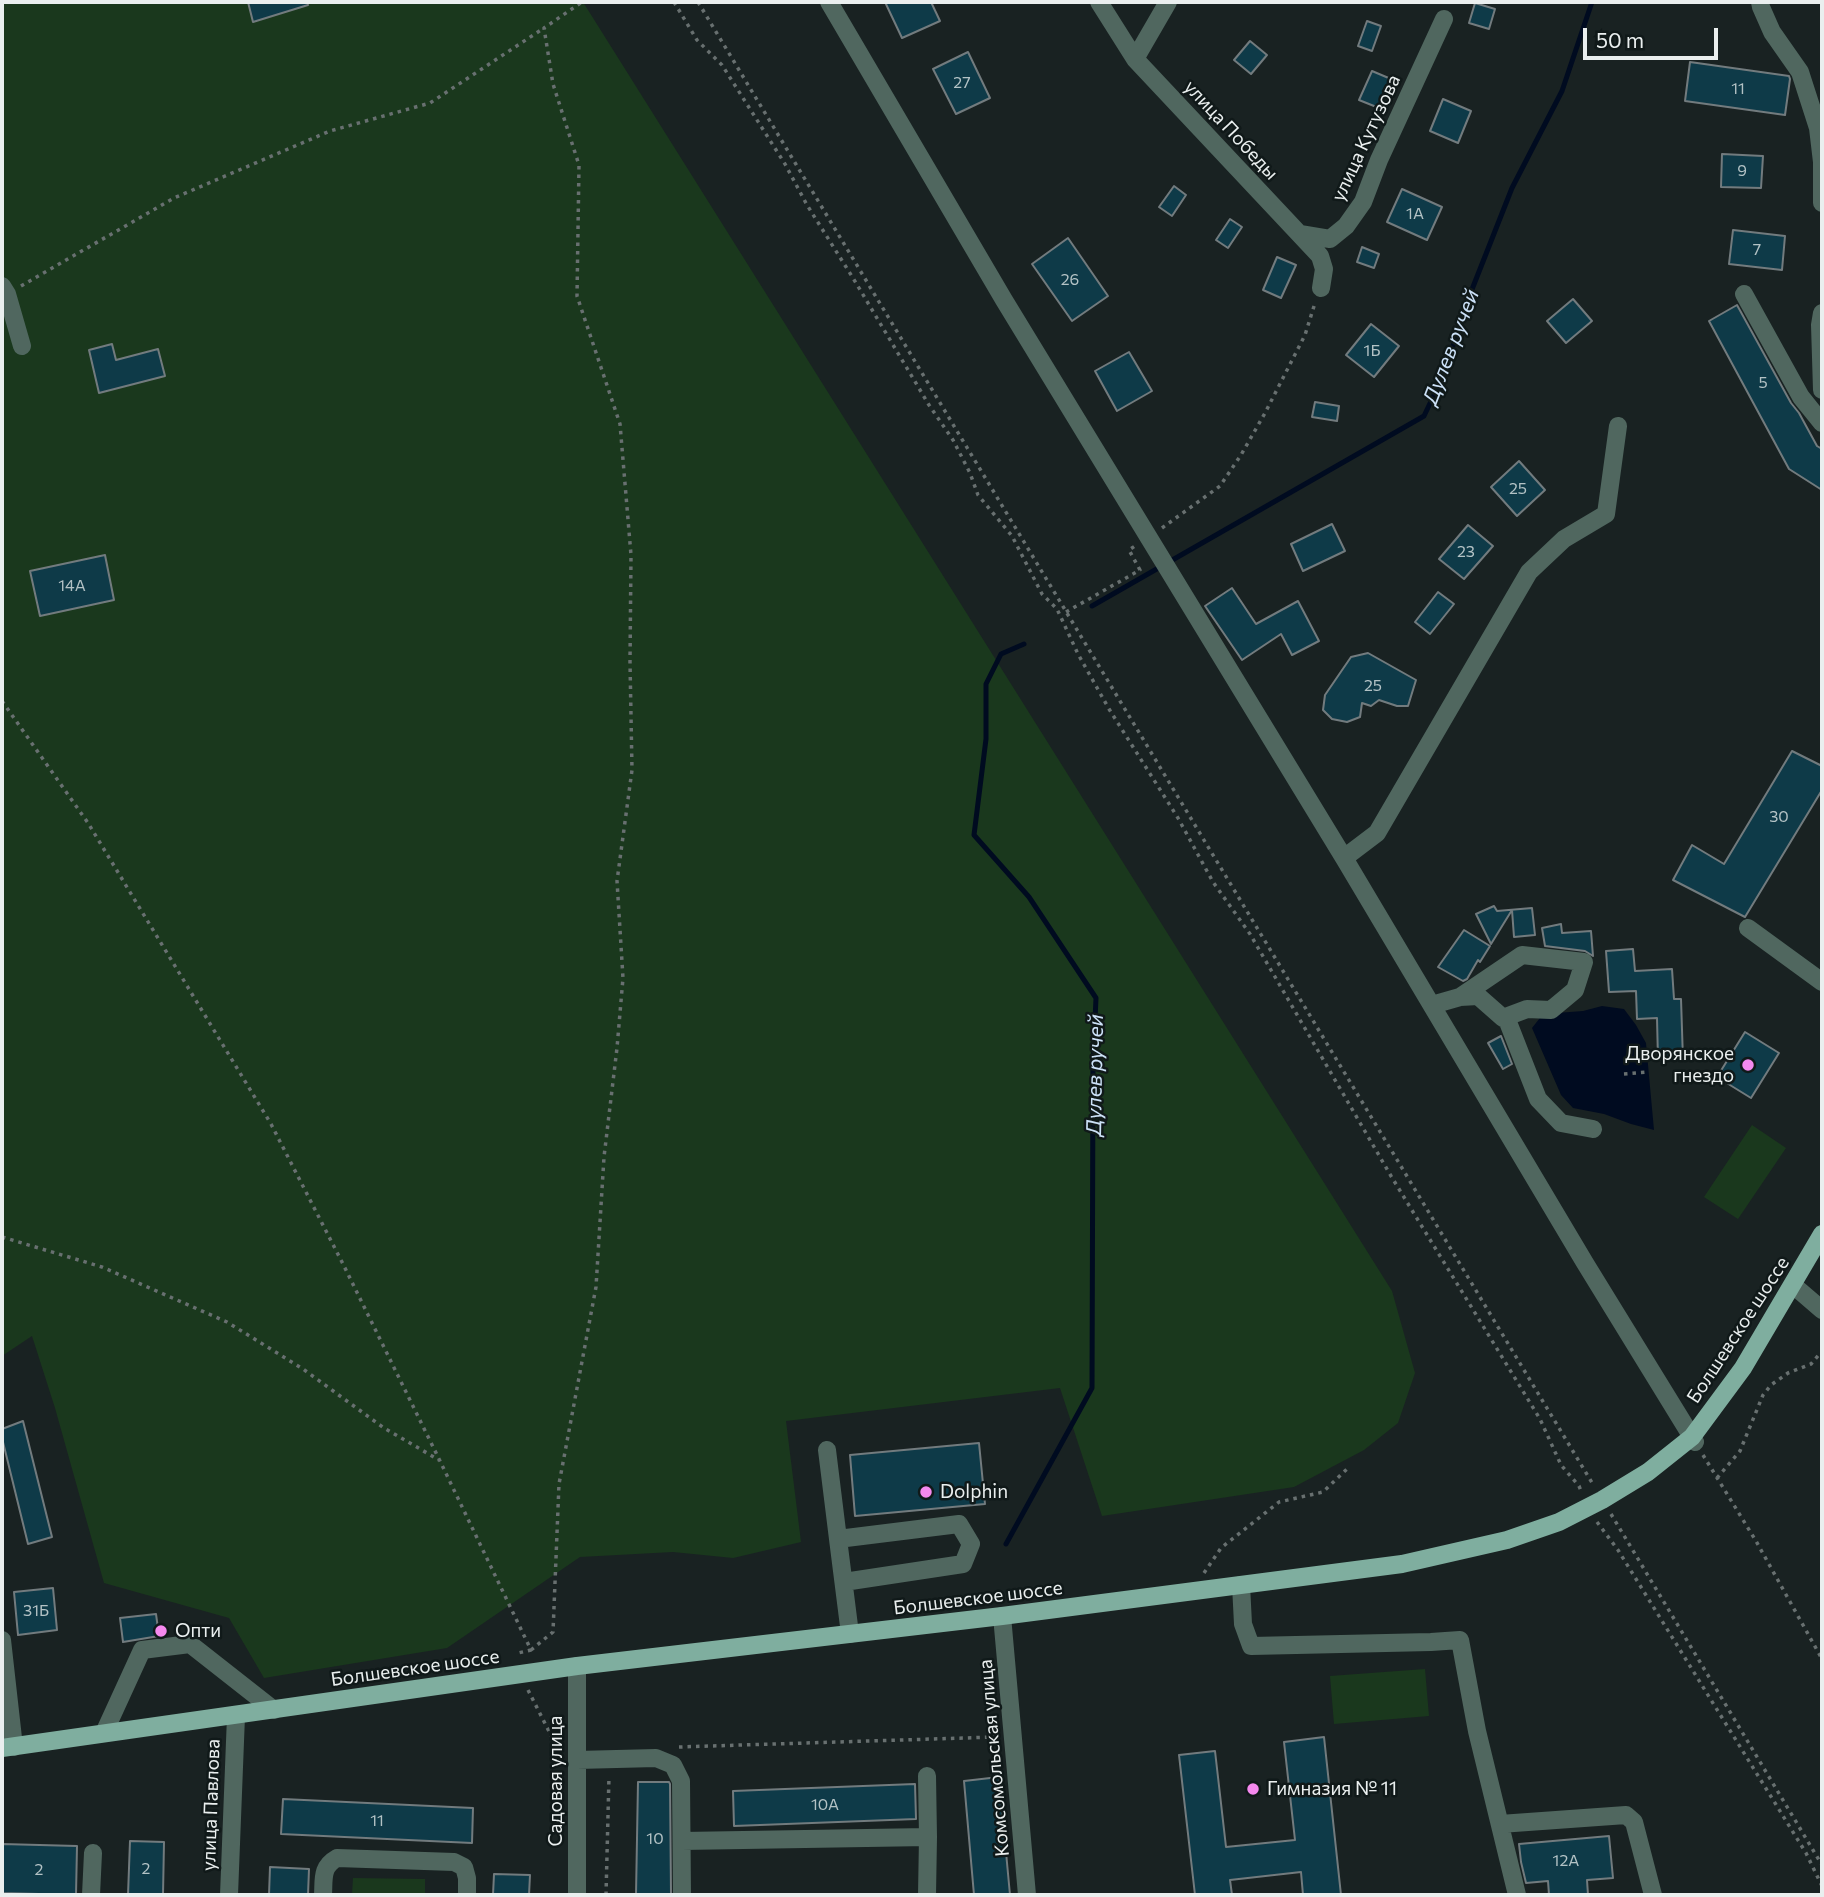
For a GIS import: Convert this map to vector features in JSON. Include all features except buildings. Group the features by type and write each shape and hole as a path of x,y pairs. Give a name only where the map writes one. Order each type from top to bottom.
{"main road":[{"name":"Болшевское шоссе","path":"8,1747 577,1666 1002,1616 1402,1564 1507,1540 1559,1522 1594,1504 1648,1472 1694,1440 1743,1368 1822,1234"}],"street":[{"path":"829,2 1004,300 1694,1440"},
{"name":"улица Победы","path":"1100,2 1135,59 1320,256 1324,269 1321,288"},
{"path":"1135,59 1168,2"},
{"path":"1760,2 1772,32 1800,72 1818,128 1822,162 1822,203"},
{"name":"улица Кутузова","path":"1300,234 1330,239 1346,226 1363,202 1379,160 1444,19"},
{"path":"4,290 22,346"},
{"path":"1744,294 1801,397 1822,423"},
{"path":"1822,313 1822,390"},
{"path":"1344,858 1377,833 1530,572 1564,538 1606,514 1618,426"},
{"path":"1748,928 1822,982"},
{"path":"1432,1006 1460,997 1478,996 1503,1018 1527,1009 1551,1010 1576,990 1584,962 1522,955 1460,997"},
{"path":"1506,1017 1538,1099 1561,1124 1593,1129"},
{"path":"1793,1285 1822,1310"},
{"path":"827,1450 850,1634"},
{"path":"838,1539 959,1524 971,1545 963,1564 844,1582"},
{"path":"1241,1585 1243,1624 1251,1646 1460,1640 1476,1731 1517,1895"},
{"name":"Комсомольская улица","path":"1002,1616 1027,1895"},
{"path":"2,1640 8,1747"},
{"path":"104,1733 142,1650 190,1644 274,1710"},
{"name":"Садовая улица","path":"577,1666 577,1895"},
{"name":"улица Павлова","path":"229,1895 236,1716"},
{"path":"577,1755 609,1759 656,1758 673,1765 681,1781 682,1895"},
{"path":"927,1776 927,1895"},
{"path":"1500,1824 1626,1815 1634,1822 1653,1895"},
{"path":"682,1841 928,1837"},
{"path":"91,1895 93,1853"},
{"path":"323,1895 324,1871 328,1863 337,1858 454,1862 464,1867 467,1895"}],"path":[{"path":"4,290 174,198 330,131 430,103 582,2"},
{"path":"674,2 696,40 722,65 953,440 978,495 1012,536 1042,594 1057,609 1103,698 1178,818 1213,882 1250,934 1391,1176 1540,1419 1561,1465 1594,1504 1618,1550 1805,1853 1822,1886"},
{"path":"698,2 1066,612 1594,1504 1822,1865"},
{"path":"519,1653 531,1650 553,1633 559,1484 596,1287 604,1157 622,978 617,881 632,770 629,662 631,555 621,424 577,296 579,165 553,84 544,28"},
{"path":"1153,545 1220,486 1241,455 1305,335 1321,288"},
{"path":"1060,615 1140,570"},
{"path":"2,701 88,823 271,1124 343,1264 531,1650"},
{"path":"1624,1074 1648,1072"},
{"path":"2,1237 102,1267 227,1322 303,1369 384,1429 440,1461"},
{"path":"1717,1478 1741,1451 1760,1403 1771,1385 1788,1373 1811,1364 1822,1351"},
{"path":"1694,1440 1756,1541 1822,1659"},
{"path":"1190,1592 1222,1548 1279,1502 1323,1492 1348,1468"},
{"path":"523,1689 528,1689 558,1751 577,1755"},
{"path":"680,1747 1000,1736"},
{"path":"606,1895 609,1759"}],"green space":[{"path":"2,2 583,2 1392,1291 1415,1373 1398,1423 1364,1450 1294,1487 1102,1516 1060,1388 786,1421 801,1542 733,1558 673,1552 580,1557 447,1648 264,1678 229,1618 104,1583 32,1336 2,1356"},
{"path":"1752,1125 1786,1148 1738,1219 1704,1197"},
{"path":"1425,1669 1429,1716 1334,1724 1330,1676"},
{"path":"353,1878 425,1879 425,1895 352,1895"}],"water":[{"path":"1602,1006 1624,1009 1646,1043 1654,1130 1604,1114 1573,1108 1561,1095 1532,1028 1543,1014 1583,1011"}],"waterway":[{"name":"Дулев ручей","path":"1092,606 1424,416 1443,376 1469,297 1512,188 1562,91 1592,2"},
{"name":"Дулев ручей","path":"1006,1544 1092,1388 1093,1065 1096,998 1029,897 974,835 986,739 986,684 1001,654 1024,644"}],"place":[{"name":"Дворянское гнездо","path":"1748,1065"},
{"name":"Dolphin","path":"926,1492"},
{"name":"Опти","path":"161,1631"},
{"name":"Гимназия № 11","path":"1253,1789"}]}
